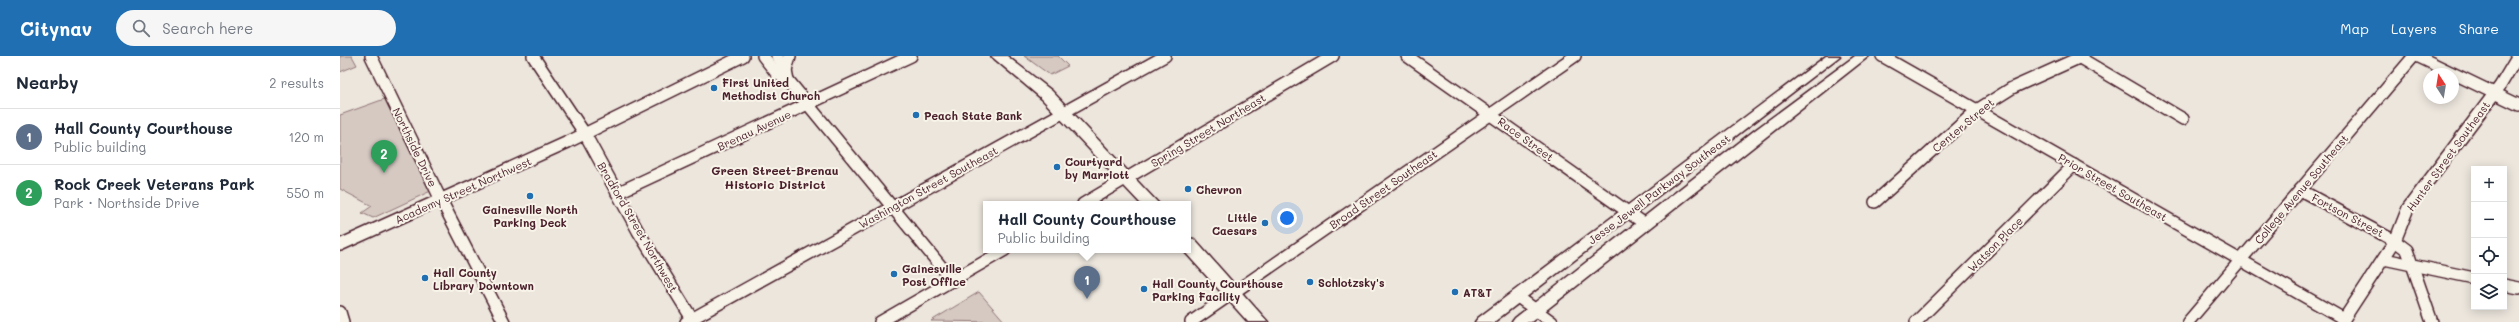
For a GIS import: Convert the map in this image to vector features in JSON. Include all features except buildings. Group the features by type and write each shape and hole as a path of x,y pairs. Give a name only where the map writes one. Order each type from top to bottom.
{"highway":[{"path":"998,56 1047,95 1148,201"},
{"path":"1191,247 1259,322"}],"main road":[{"name":"Jesse Jewell Parkway Southeast","path":"1484,322 1834,56"},
{"name":"Jesse Jewell Parkway Southeast","path":"1520,322 1863,56"}],"street":[{"name":"Northside Drive","path":"371,56 441,200 504,322"},
{"name":"Bradford Street Northwest","path":"533,56 585,134 690,321"},
{"name":"Academy Street Northwest","path":"343,245 585,134 742,56"},
{"path":"763,56 777,74 787,75"},
{"path":"777,56 787,75 807,106 953,281"},
{"path":"787,75 790,56"},
{"name":"Brenau Avenue","path":"617,193 807,106 911,56"},
{"name":"Washington Street Southeast","path":"690,321 1165,56"},
{"name":"Spring Street Northeast","path":"1088,201 1333,56"},
{"name":"Race Street","path":"1406,56 1645,224"},
{"name":"Broad Street Southeast","path":"1191,322 1575,56"},
{"name":"Prior Street Southeast","path":"1882,56 2240,260 2343,321"},
{"name":"College Avenue Southeast","path":"2188,322 2414,56"},
{"path":"2418,56 2519,105"},
{"name":"Hunter Street Southeast","path":"2343,321 2396,241 2408,208 2494,92 2518,56"},
{"path":"2081,57 2183,119"},
{"name":"Center Street","path":"1875,202 1977,110 2012,88 2081,57"},
{"name":"Watson Place","path":"1916,322 2074,165"},
{"name":"Fortson Street","path":"2300,190 2396,241 2407,250 2432,322"},
{"path":"880,322 1000,253"},
{"path":"2384,259 2471,277"},
{"path":"2507,286 2519,288"},
{"path":"1518,297 1552,322"},
{"path":"340,312 343,322"}],"shaded area":[{"path":"340,56 352,56 357,65 340,72"},
{"path":"1024,56 1058,56 1068,66 1050,75"},
{"path":"390,97 435,189 373,218 362,213 372,206 340,189 340,115"},
{"path":"979,292 1005,322 931,321"}],"place":[{"name":"First United Methodist Church","path":"714,88"},
{"name":"Peach State Bank","path":"916,115"},
{"name":"Courtyard by Marriott","path":"1057,167"},
{"name":"Rock Creek Veterans Park","path":"384,173"},
{"name":"Chevron","path":"1188,189"},
{"name":"Gainesville North Parking Deck","path":"530,196"},
{"name":"Little Caesars","path":"1265,223"},
{"name":"Gainesville Post Office","path":"894,274"},
{"name":"Hall County Library Downtown","path":"425,278"},
{"name":"Schlotzsky's","path":"1310,282"},
{"name":"Hall County Courthouse Parking Facility","path":"1144,289"},
{"name":"AT&T","path":"1455,292"},
{"name":"Hall County Courthouse","path":"1087,299"}],"district":[{"name":"Green Street-Brenau Historic District","path":"775,177"}]}
